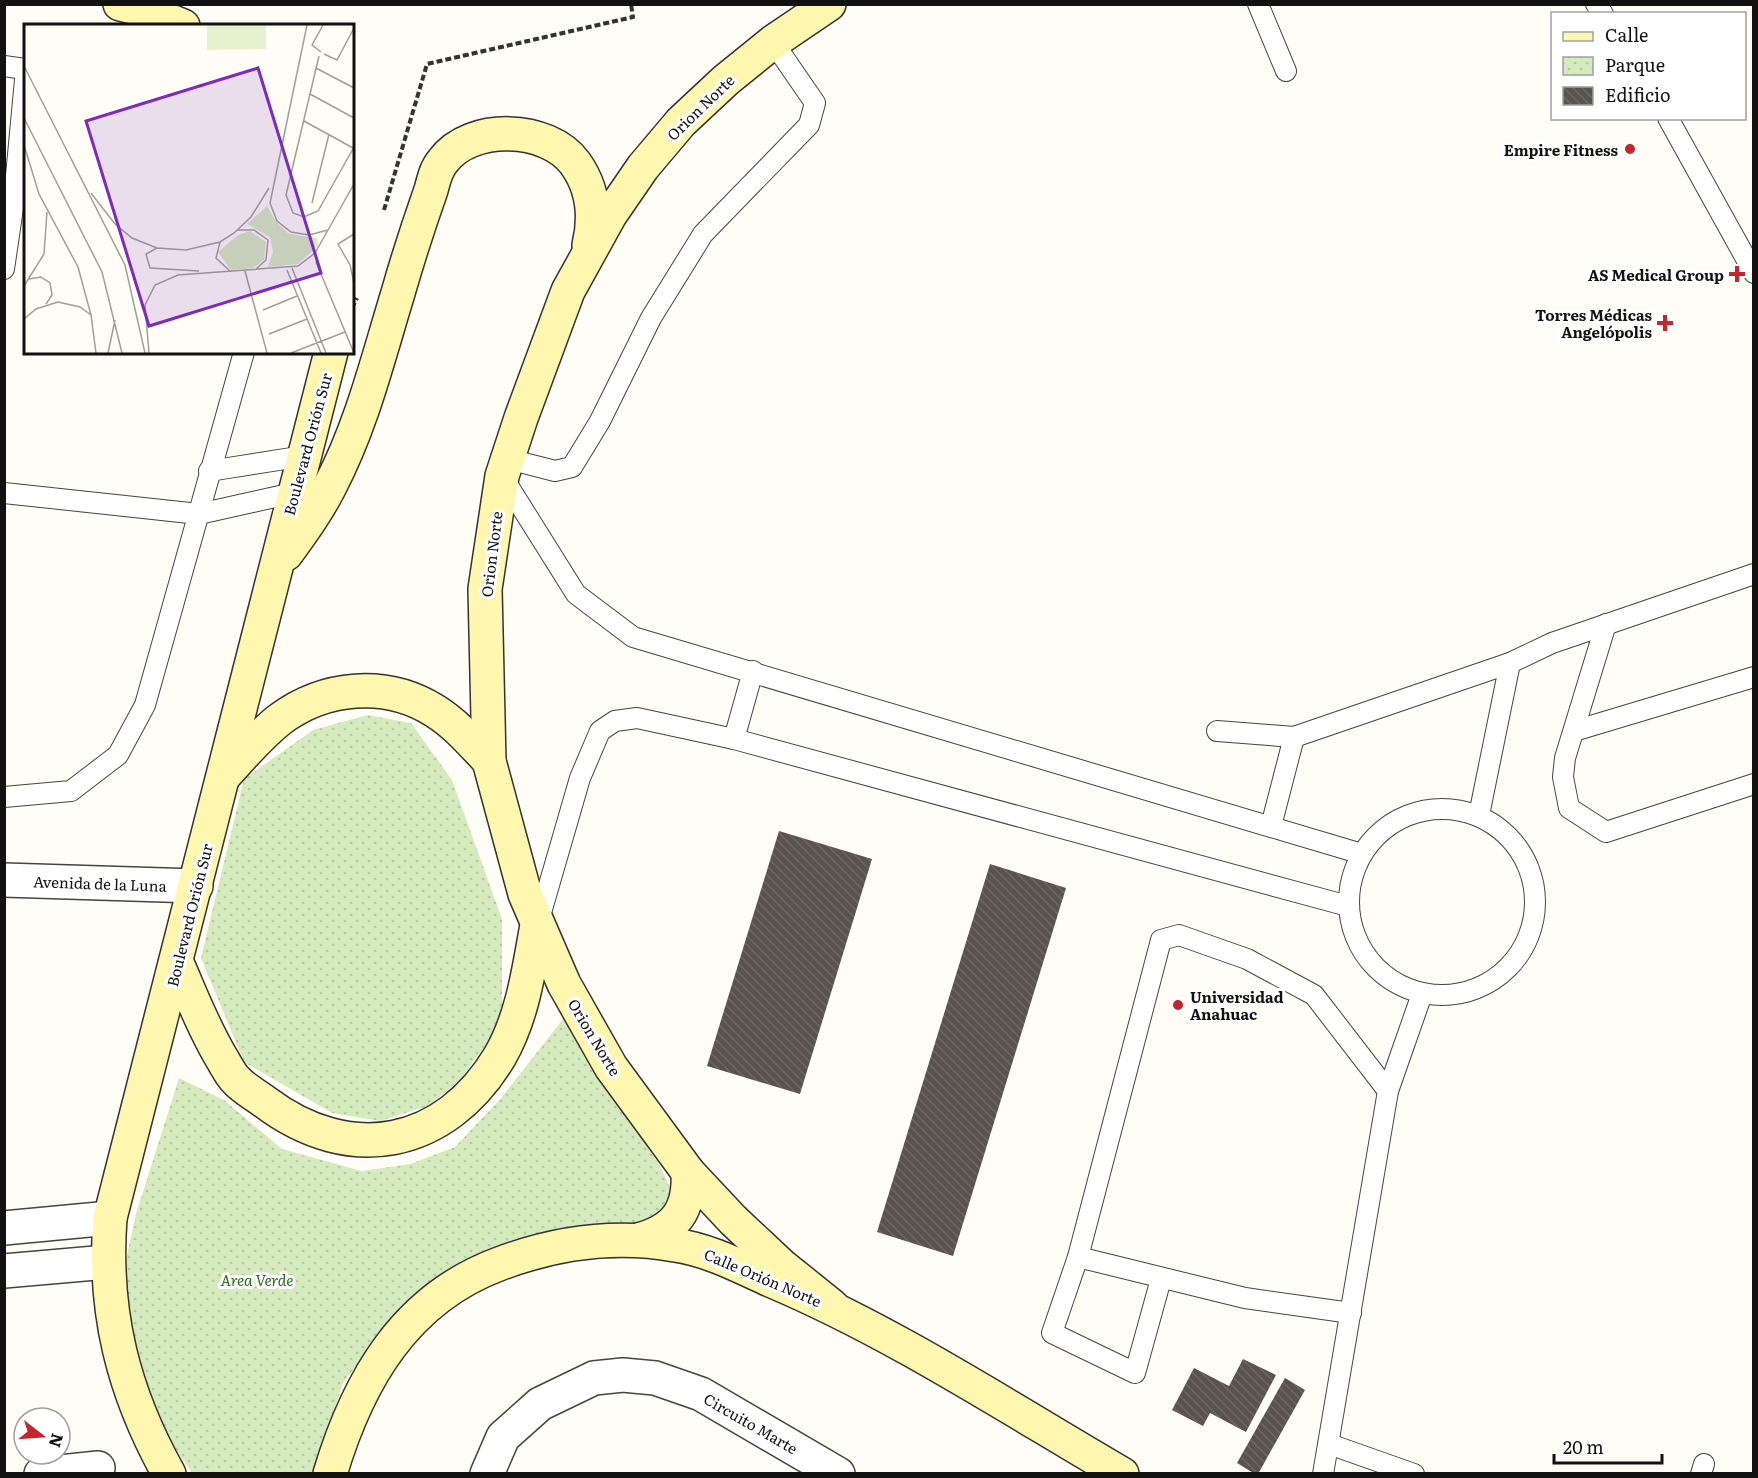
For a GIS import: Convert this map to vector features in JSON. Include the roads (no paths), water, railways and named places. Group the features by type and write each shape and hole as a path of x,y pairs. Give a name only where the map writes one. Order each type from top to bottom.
{"street":[{"path":"120,4 141,9 178,24"},
{"name":"Orion Norte","path":"688,1172 611,1067 564,984 537,925 514,859 489,761 485,589 505,468 551,331 588,252 644,167 681,122 726,80 773,42 828,4"},
{"path":"273,573 330,486 348,447 364,407 423,208 436,173 452,151 461,143 476,137 514,135 534,138 567,151 588,183 593,230 588,252"},
{"name":"Boulevard Orión Sur","path":"170,1473 146,1432 125,1369 111,1312 107,1262 110,1218 177,963 273,573 331,354"},
{"path":"223,776 279,720 310,701 334,692 346,691 370,690 405,696 434,710 462,732 489,761"},
{"name":"Avenida de la Luna","path":"4,880 196,886"},
{"path":"177,963 204,1029 235,1080 289,1120 342,1140 391,1140 439,1122 466,1101 501,1055 518,1017 537,925"},
{"path":"638,1240 657,1235 672,1224 684,1209 689,1191 688,1172"},
{"name":"Calle Orión Norte","path":"688,1172 765,1250 832,1306"},
{"path":"4,1228 110,1218"},
{"name":"Calle Orión Norte","path":"330,1473 358,1395 394,1339 436,1297 469,1275 554,1246 589,1241 638,1240 704,1252 832,1306 1122,1473"},
{"path":"4,1271 107,1262"},
{"name":"Circuito Marte","path":"487,1473 503,1437 540,1404 594,1378 623,1375 655,1378 701,1394 838,1473"},
{"path":"41,1473 98,1468"}],"lane":[{"path":"1258,4 1286,70"},
{"path":"505,468 555,471 572,467 600,421 651,318 703,234 809,124 815,103 773,42"},
{"path":"4,66 24,69"},
{"path":"4,269 13,208 24,81"},
{"path":"1669,120 1754,273"},
{"path":"4,797 71,791 118,755 145,705 199,514 208,471 243,354"},
{"path":"208,471 304,456"},
{"path":"505,468 576,594 633,637 1362,854"},
{"path":"4,493 199,514 294,493"},
{"path":"1217,731 1294,737 1510,663 1552,643 1754,574"},
{"path":"1606,624 1574,731 1563,777 1569,808 1606,832 1754,784"},
{"path":"1479,815 1510,663"},
{"path":"734,739 753,671"},
{"path":"1574,731 1754,677"},
{"path":"537,925 580,778 600,730 615,721 637,718 734,739 1348,906"},
{"path":"1271,826 1294,737"},
{"path":"1447,808 1479,815 1505,832 1524,856 1534,885 1535,915 1526,945 1508,970 1483,988 1453,996 1422,994 1394,983 1370,963 1354,936 1348,906 1352,879 1362,854 1384,828 1413,813 1447,808"},
{"path":"1161,1280 1135,1373 1052,1333 1078,1257 1161,940 1179,935 1247,959 1314,995 1388,1091"},
{"path":"1323,1473 1388,1091 1422,994"},
{"path":"1078,1257 1161,1280 1245,1298 1351,1312"},
{"path":"1329,1444 1414,1473"}],"place":[{"name":"Empire Fitness","path":"1630,149"},
{"name":"AS Medical Group","path":"1737,274"},
{"name":"Torres Médicas Angelópolis","path":"1665,323"},
{"name":"Universidad Anahuac","path":"1178,1005"}],"park label":[{"name":"Area Verde","path":"257,1279"}]}
